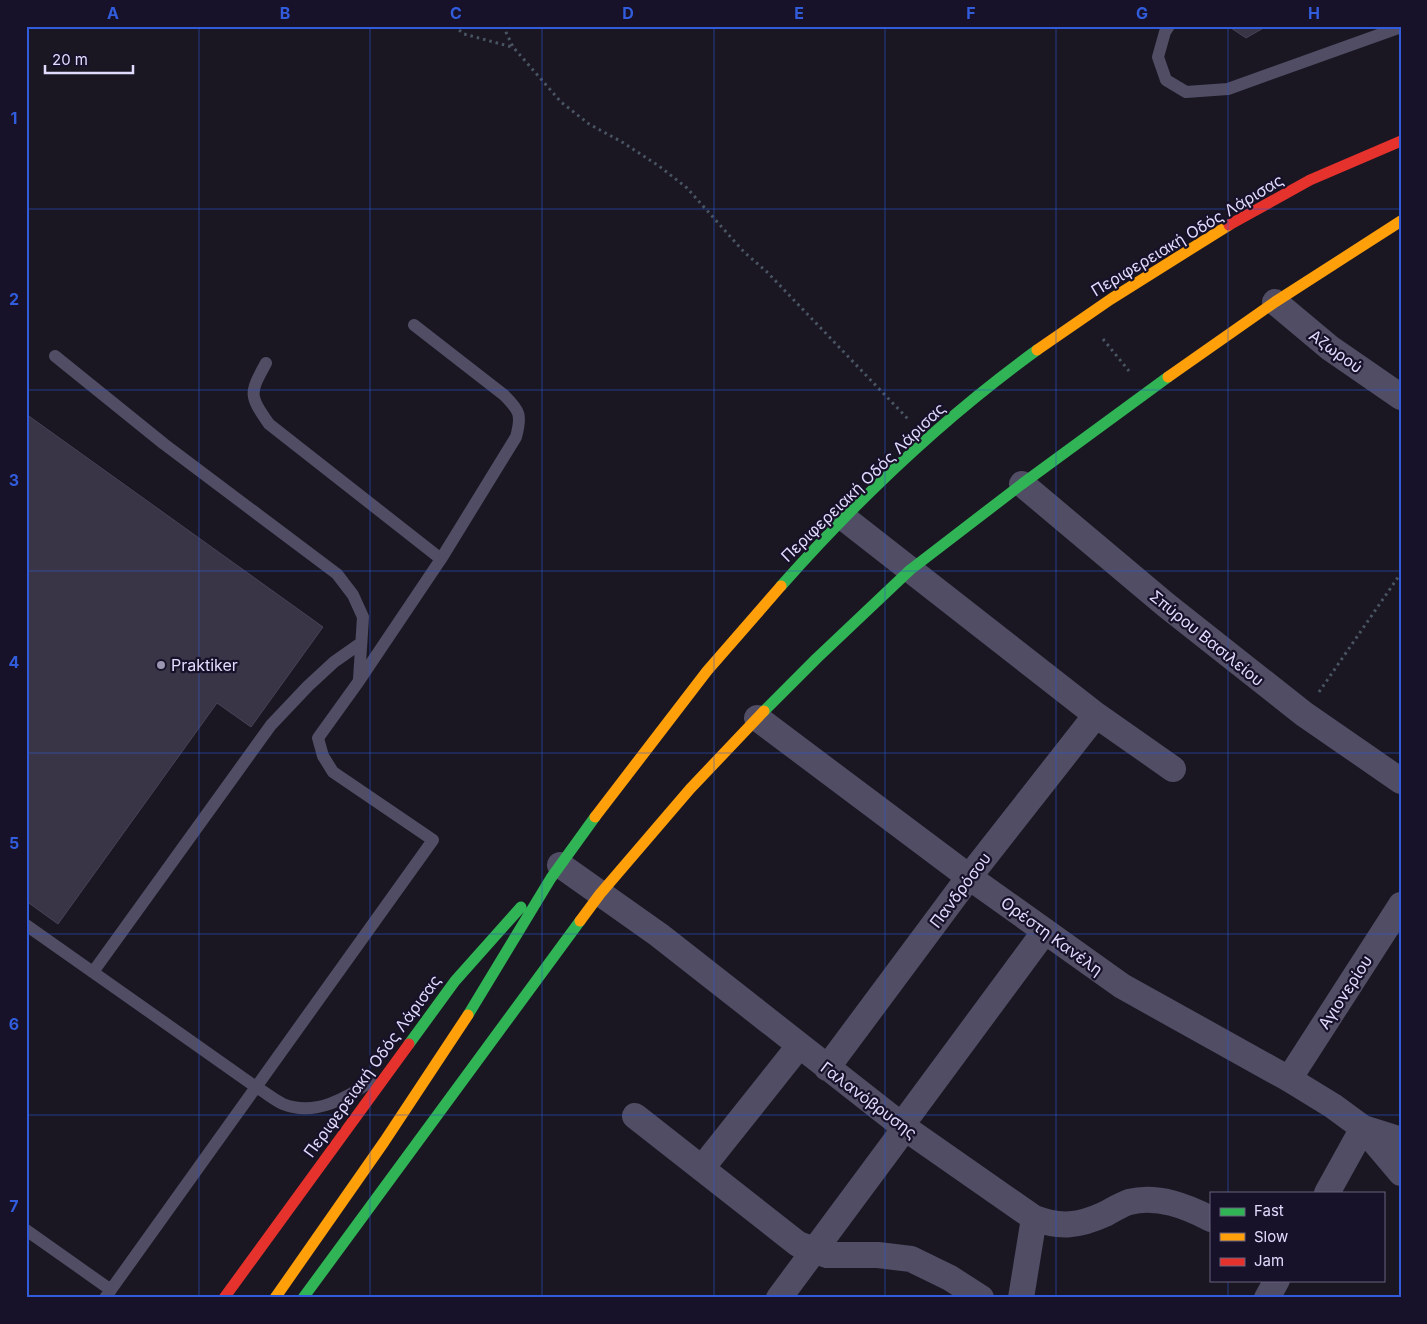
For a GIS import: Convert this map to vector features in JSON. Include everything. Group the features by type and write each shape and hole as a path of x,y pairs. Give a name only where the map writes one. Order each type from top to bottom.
{"main road":[{"name":"Περιφερειακή Οδός Λάρισας","path":"275,1298 433,1070 500,965 560,865 661,728 703,675 789,576 844,518 928,440 1008,372 1085,316 1200,243 1308,181 1401,141"},
{"path":"303,1298 600,894 690,789 756,718 889,588 910,570 1022,484 1147,392 1275,302 1401,221"},
{"name":"Περιφερειακή Οδός Λάρισας","path":"224,1298 455,981 560,865"}],"street":[{"name":"Αζωρού","path":"1275,302 1330,348 1401,397"},
{"name":"Σπύρου Βασιλείου","path":"1022,484 1166,605 1304,714 1401,781"},
{"path":"844,518 1096,715 1173,770"},
{"name":"Πανδρόσου","path":"826,1068 970,877 1096,715"},
{"name":"Ορέστη Κανέλη","path":"756,718 970,877 1122,986 1289,1079 1333,1106 1363,1128 1401,1173"},
{"name":"Γαλανόβρυσης","path":"560,865 659,936 903,1127 1034,1218 1058,1225 1073,1224 1091,1220 1129,1202 1144,1200 1180,1205 1210,1219"},
{"name":"Αγιονερίου","path":"1289,1079 1401,905"},
{"path":"779,1298 1045,931"},
{"path":"702,1168 798,1046"},
{"path":"635,1116 798,1244 827,1255 878,1255 911,1259 950,1278 981,1298"},
{"path":"1328,1192 1363,1128"},
{"name":"Ορέστη Κανέλη","path":"1363,1128 1401,1140"},
{"path":"1021,1298 1034,1218"},
{"path":"1267,1298 1276,1282"}],"lane":[{"path":"1169,26 1165,32 1158,57 1166,80 1186,92 1228,89 1401,28"},
{"path":"26,1230 108,1294 343,964 434,840 333,772 323,756 318,738 359,681 441,559 516,437 520,422 516,407 504,395 414,325"},
{"path":"55,356 164,444 337,574 353,595 363,617 359,681"},
{"path":"266,363 254,386 254,403 269,424 441,559"},
{"path":"93,972 271,726 308,686 334,662 361,643"},
{"path":"26,925 283,1104 303,1108 328,1105 350,1096 392,1067"}],"path":[{"path":"454,26 464,34 513,47"},
{"path":"503,26 513,47 561,102 589,124 637,151 687,188 744,252 773,279 928,440"},
{"path":"1085,316 1147,392"},
{"path":"1304,714 1401,574"}],"building":[{"path":"1228,26 1267,26 1246,38"},
{"name":"Praktiker","path":"26,414 323,627 251,727 217,703 58,924 26,901"}],"traffic: fast":[{"path":"781,586 840,522 903,461 968,403 1037,350"},
{"path":"764,711 910,570 1022,484 1168,377"},
{"path":"468,1015 551,878 595,817"},
{"path":"409,1044 455,981 521,907"},
{"path":"303,1298 580,921"}],"traffic: slow":[{"path":"1168,377 1275,302 1401,221"},
{"path":"1037,350 1111,299 1229,225"},
{"path":"595,817 707,671 781,586"},
{"path":"580,921 600,894 690,789 764,711"},
{"path":"275,1298 384,1142 468,1015"}],"traffic: jam":[{"path":"1229,225 1310,180 1401,141"},
{"path":"224,1298 409,1044"}],"place":[{"name":"Praktiker","path":"161,665"}]}
